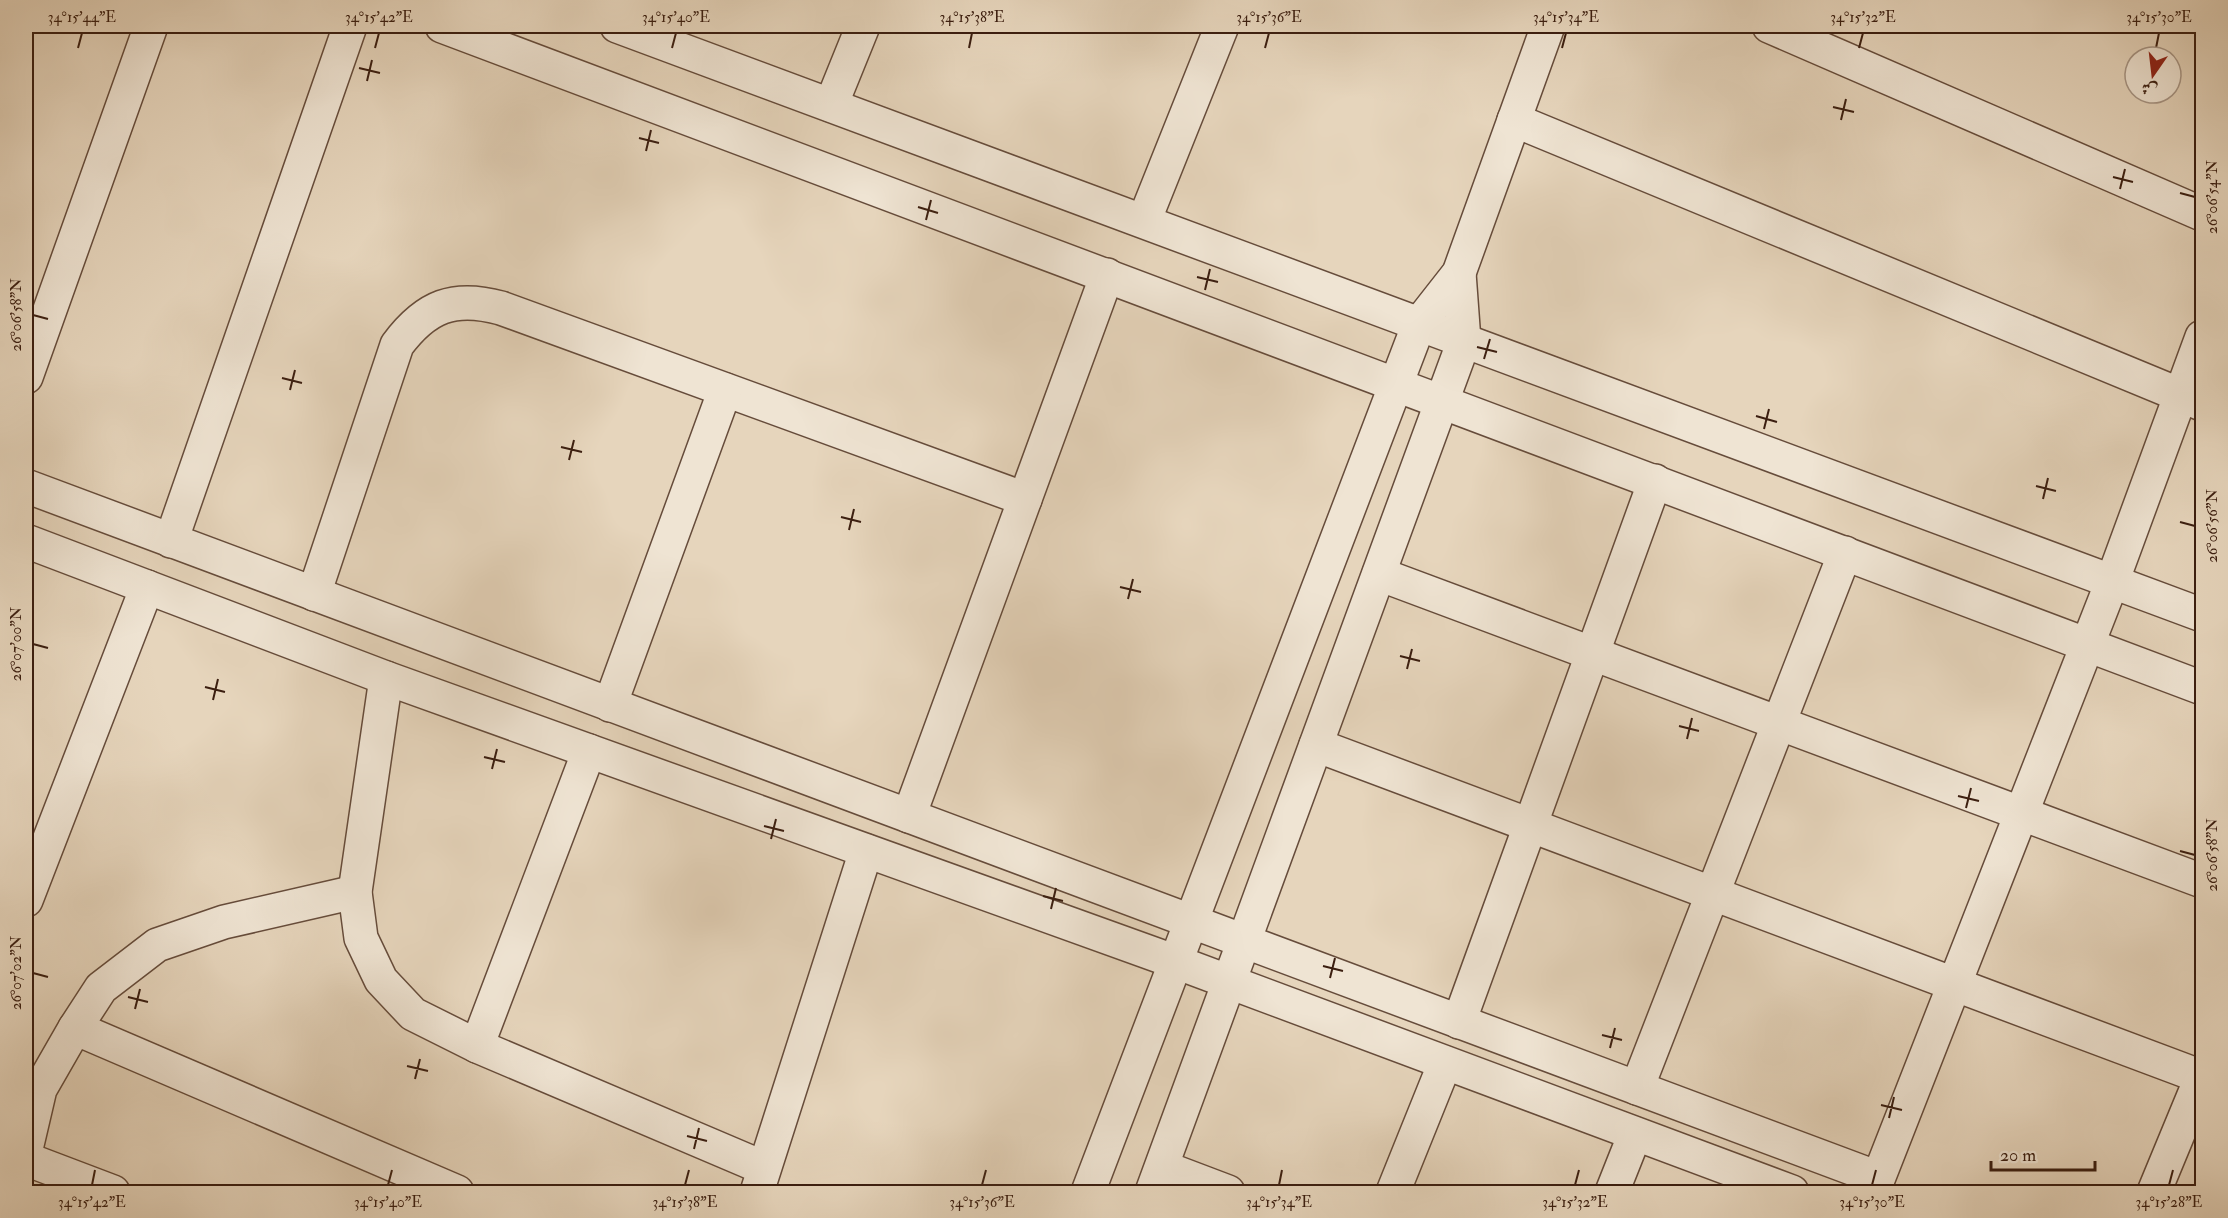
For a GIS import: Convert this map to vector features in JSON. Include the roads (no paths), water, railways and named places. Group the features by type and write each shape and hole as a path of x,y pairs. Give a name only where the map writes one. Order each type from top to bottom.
{"street":[{"path":"26,377 151,26"},
{"path":"171,541 350,26"},
{"path":"442,26 2202,688"},
{"path":"617,26 2202,615"},
{"path":"831,105 863,26"},
{"path":"1144,221 1222,26"},
{"path":"1088,1192 1419,324 1459,273 1548,26"},
{"path":"1769,26 2202,214"},
{"path":"1514,120 2192,400"},
{"path":"1228,1192 1157,1180 1464,341 1459,273"},
{"path":"909,816 1107,275"},
{"path":"314,594 398,345 411,326 431,311 453,303 478,302 1025,499"},
{"path":"26,486 1637,1088 1876,1185 2112,582 2192,400 2202,337"},
{"path":"610,705 725,390"},
{"path":"1459,1022 1655,482"},
{"path":"26,541 386,678 1176,962 1792,1192"},
{"path":"1637,1088 1845,553"},
{"path":"1379,573 2202,881"},
{"path":"26,900 147,587"},
{"path":"386,678 355,892 362,938 381,980 414,1014 760,1180 866,851"},
{"path":"1316,745 2202,1077 2154,1192"},
{"path":"477,1046 588,751"},
{"path":"26,1149 40,1089 101,988 157,945 224,922 355,892"},
{"path":"75,1028 457,1192"},
{"path":"1393,1192 1445,1063"},
{"path":"1612,1192 1635,1134"},
{"path":"26,1159 113,1192"}]}
